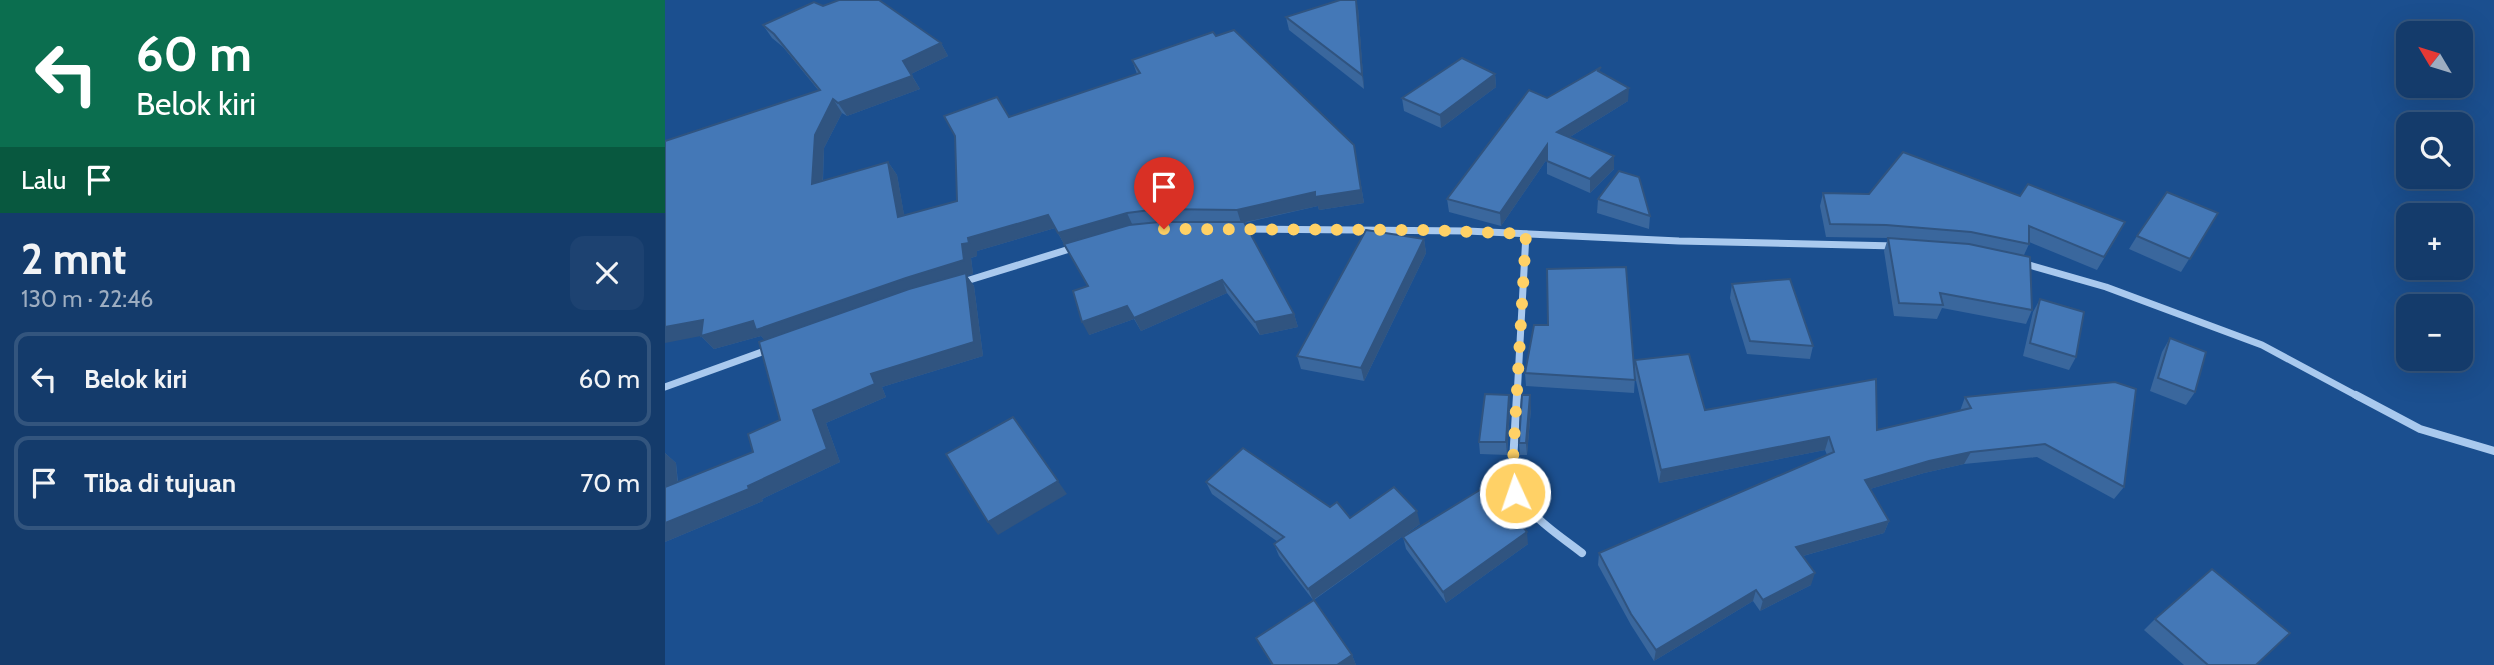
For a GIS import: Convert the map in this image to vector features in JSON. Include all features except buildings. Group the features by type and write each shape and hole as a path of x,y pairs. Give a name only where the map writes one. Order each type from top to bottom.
{"street":[{"path":"1232,229 1526,234 1902,246"},
{"path":"1526,234 1512,478 1515,493 1524,506 1582,553"},
{"path":"955,285 1080,246"},
{"path":"2017,262 2106,287 2262,345 2420,429 2494,451"},
{"path":"665,387 779,346"}],"route":[{"path":"1164,229 1425,230 1526,234 1512,478 1515,493"}]}
